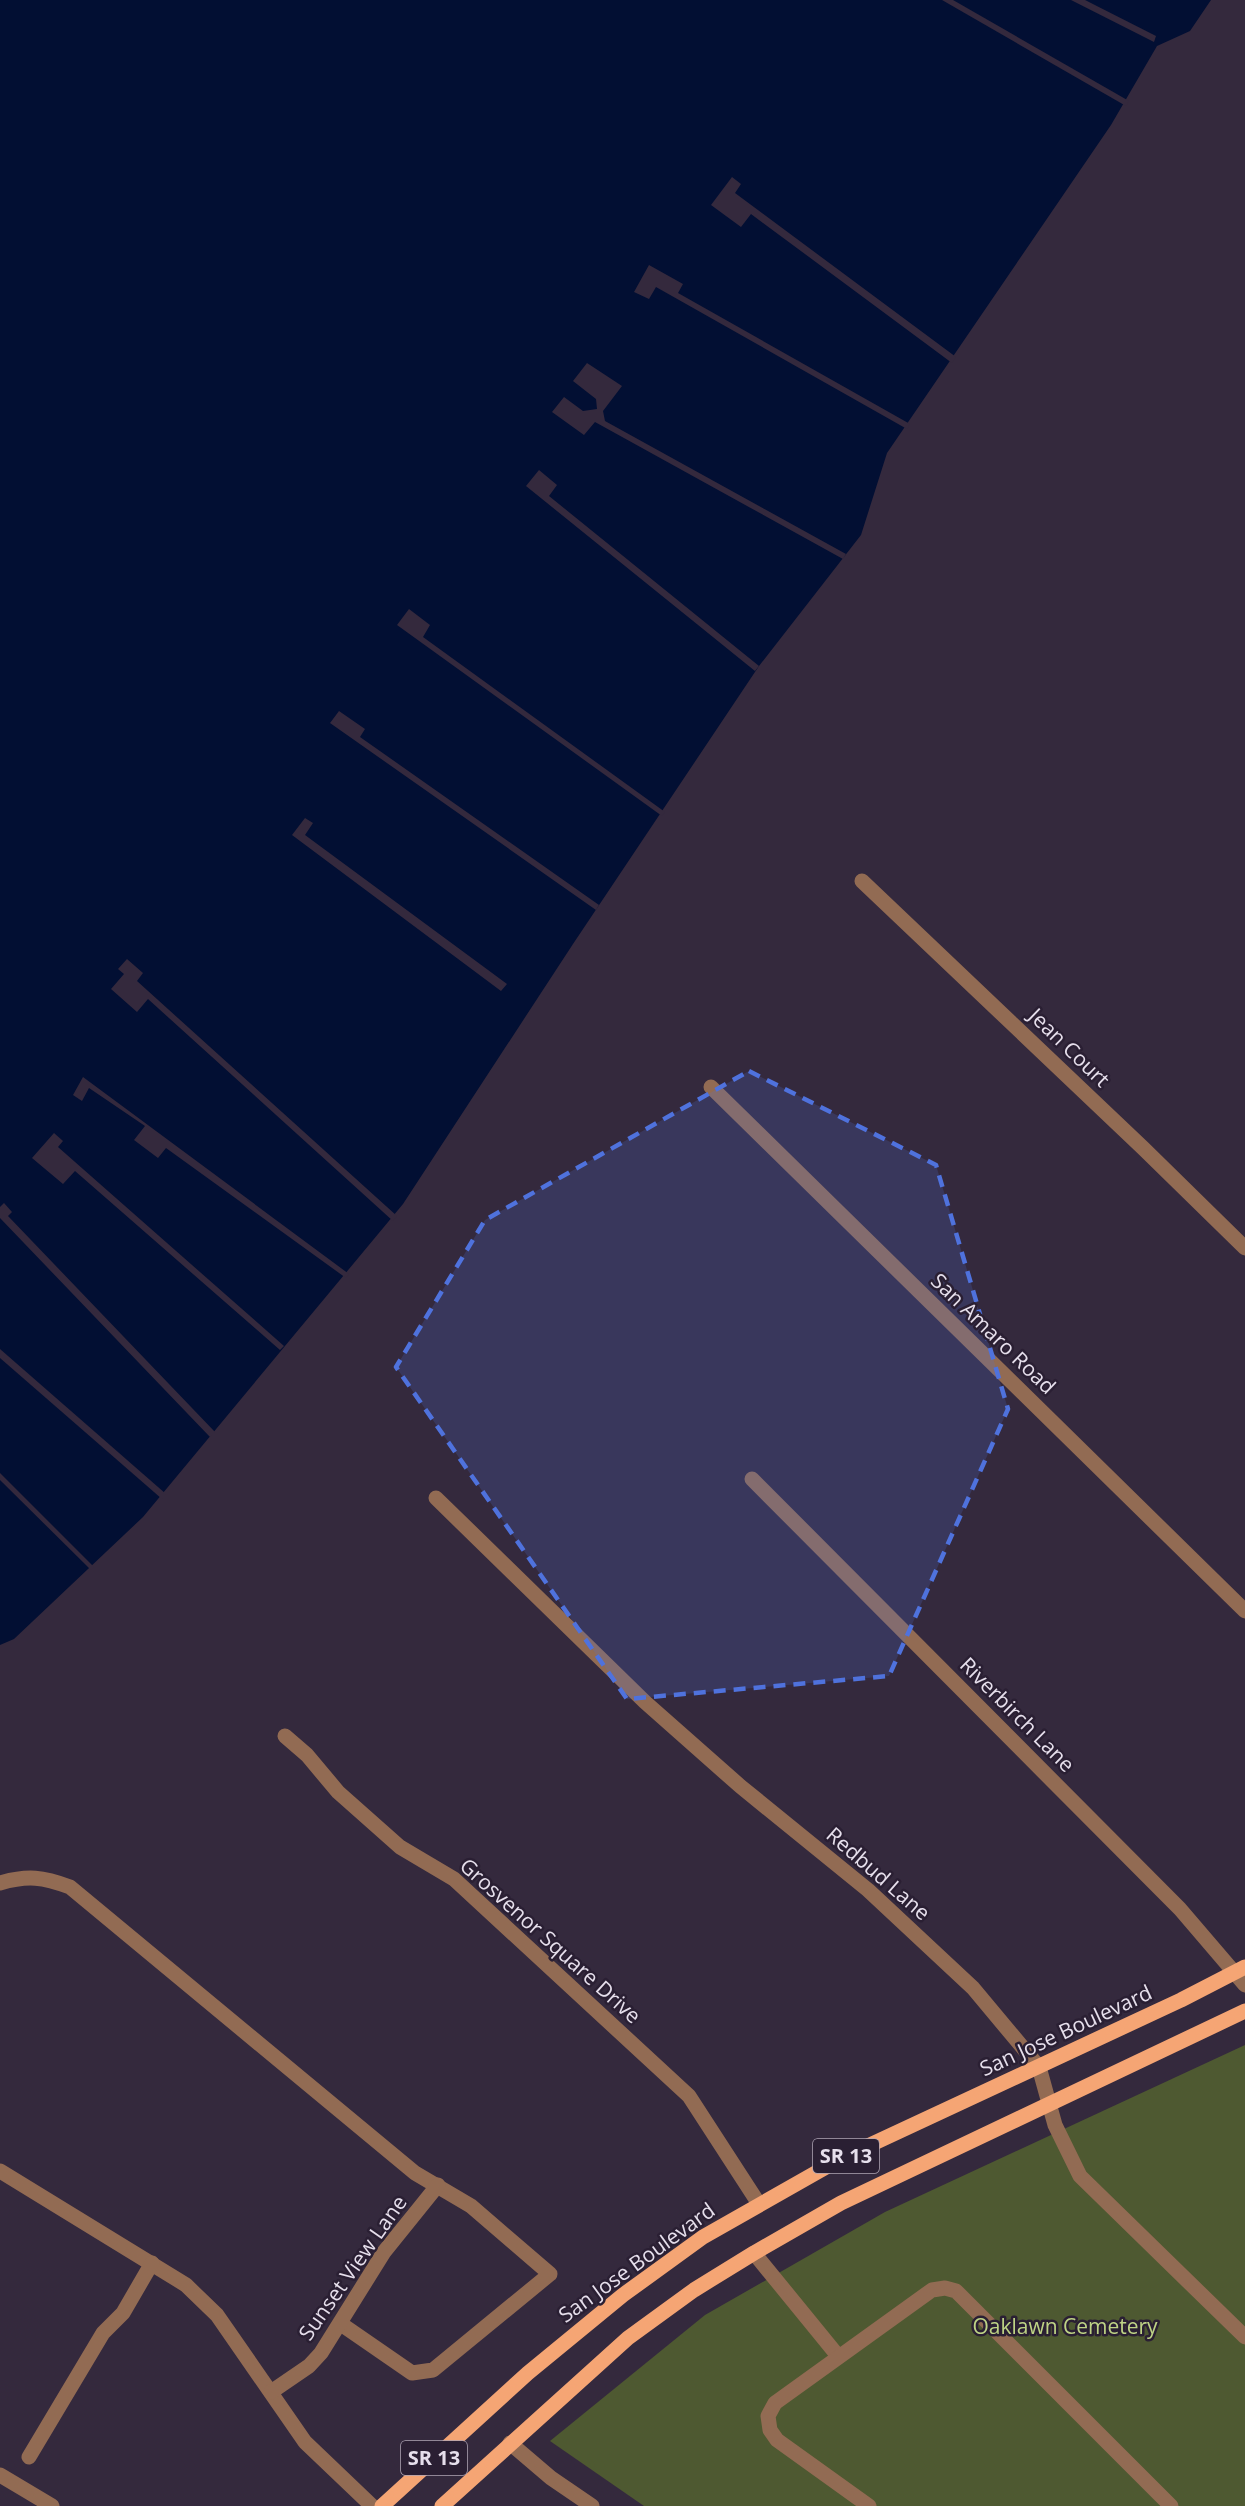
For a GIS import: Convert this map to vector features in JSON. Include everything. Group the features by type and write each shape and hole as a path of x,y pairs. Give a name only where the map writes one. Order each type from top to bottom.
{"main road":[{"name":"San Jose Boulevard","path":"382,2506 528,2373 622,2295 703,2237 842,2158 1181,2000 1240,1970"},
{"name":"SR 13","path":"442,2506 628,2338 694,2290 754,2253 841,2203 1245,2011"}],"street":[{"name":"Jean Court","path":"862,881 1245,1248"},
{"name":"San Amaro Road","path":"711,1087 1245,1611"},
{"name":"Riverbirch Lane","path":"752,1479 1240,1970 1245,1985"},
{"name":"Redbud Lane","path":"436,1498 645,1702 740,1786 868,1890 973,1988 1039,2067 1055,2125 1080,2176 1245,2337"},
{"name":"Grosvenor Square Drive","path":"285,1736 307,1755 338,1792 400,1847 454,1880 689,2096 759,2204"},
{"path":"0,1883 22,1877 46,1878 70,1887 415,2173 471,2206 549,2274 433,2370 412,2373 341,2324"},
{"path":"0,2171 186,2285 217,2315 305,2442 372,2506"},
{"name":"Sunset View Lane","path":"271,2392 309,2366 341,2324 384,2252 438,2185"},
{"path":"754,2253 838,2356"},
{"path":"29,2457 103,2333 123,2313 152,2263"},
{"path":"869,2506 777,2440 770,2430 768,2415 775,2403 838,2356 932,2290 945,2288 956,2291 1171,2506"},
{"path":"510,2443 551,2478 592,2506"},
{"path":"0,2475 52,2506"}],"highlighted area":[{"path":"749,1071 936,1165 1008,1409 889,1676 627,1699 396,1367 485,1220"}],"green space":[{"name":"Oaklawn Cemetery","path":"1245,2045 1245,2506 644,2506 550,2441 705,2315 885,2212"}],"water":[{"path":"0,0 1211,0 1190,31 1157,46 1111,125 887,453 861,535 759,666 403,1204 143,1517 14,1639 0,1645"}],"pier":[{"path":"942,0 953,0 1129,101 1126,106"},
{"path":"1071,0 1085,0 1156,36 1154,42"},
{"path":"732,177 741,184 735,193 956,357 952,363 751,214 741,227 711,205"},
{"path":"649,265 683,284 678,293 910,424 907,429 656,287 649,299 634,292"},
{"path":"587,363 622,386 603,411 605,421 846,554 843,559 595,422 584,435 552,412 564,397 583,411 597,409 596,399 573,381"},
{"path":"539,470 557,485 549,496 759,666 755,671 526,486"},
{"path":"409,609 430,625 423,637 665,812 662,816 397,625"},
{"path":"339,711 365,729 360,737 599,905 596,910 330,723"},
{"path":"305,818 313,823 305,835 507,984 501,991 292,835"},
{"path":"127,959 143,973 137,981 397,1216 393,1221 148,999 137,1012 111,989 124,974 118,969"},
{"path":"83,1077 349,1274 346,1278 166,1148 158,1158 134,1140 145,1126 89,1088 82,1101 73,1095"},
{"path":"54,1133 63,1141 58,1147 284,1346 280,1350 75,1171 63,1184 32,1158"},
{"path":"4,1203 12,1212 8,1216 215,1432 210,1437 0,1218 0,1207"},
{"path":"0,1349 166,1494 162,1499 0,1358"},
{"path":"0,1473 94,1567 91,1570 0,1480"}]}
